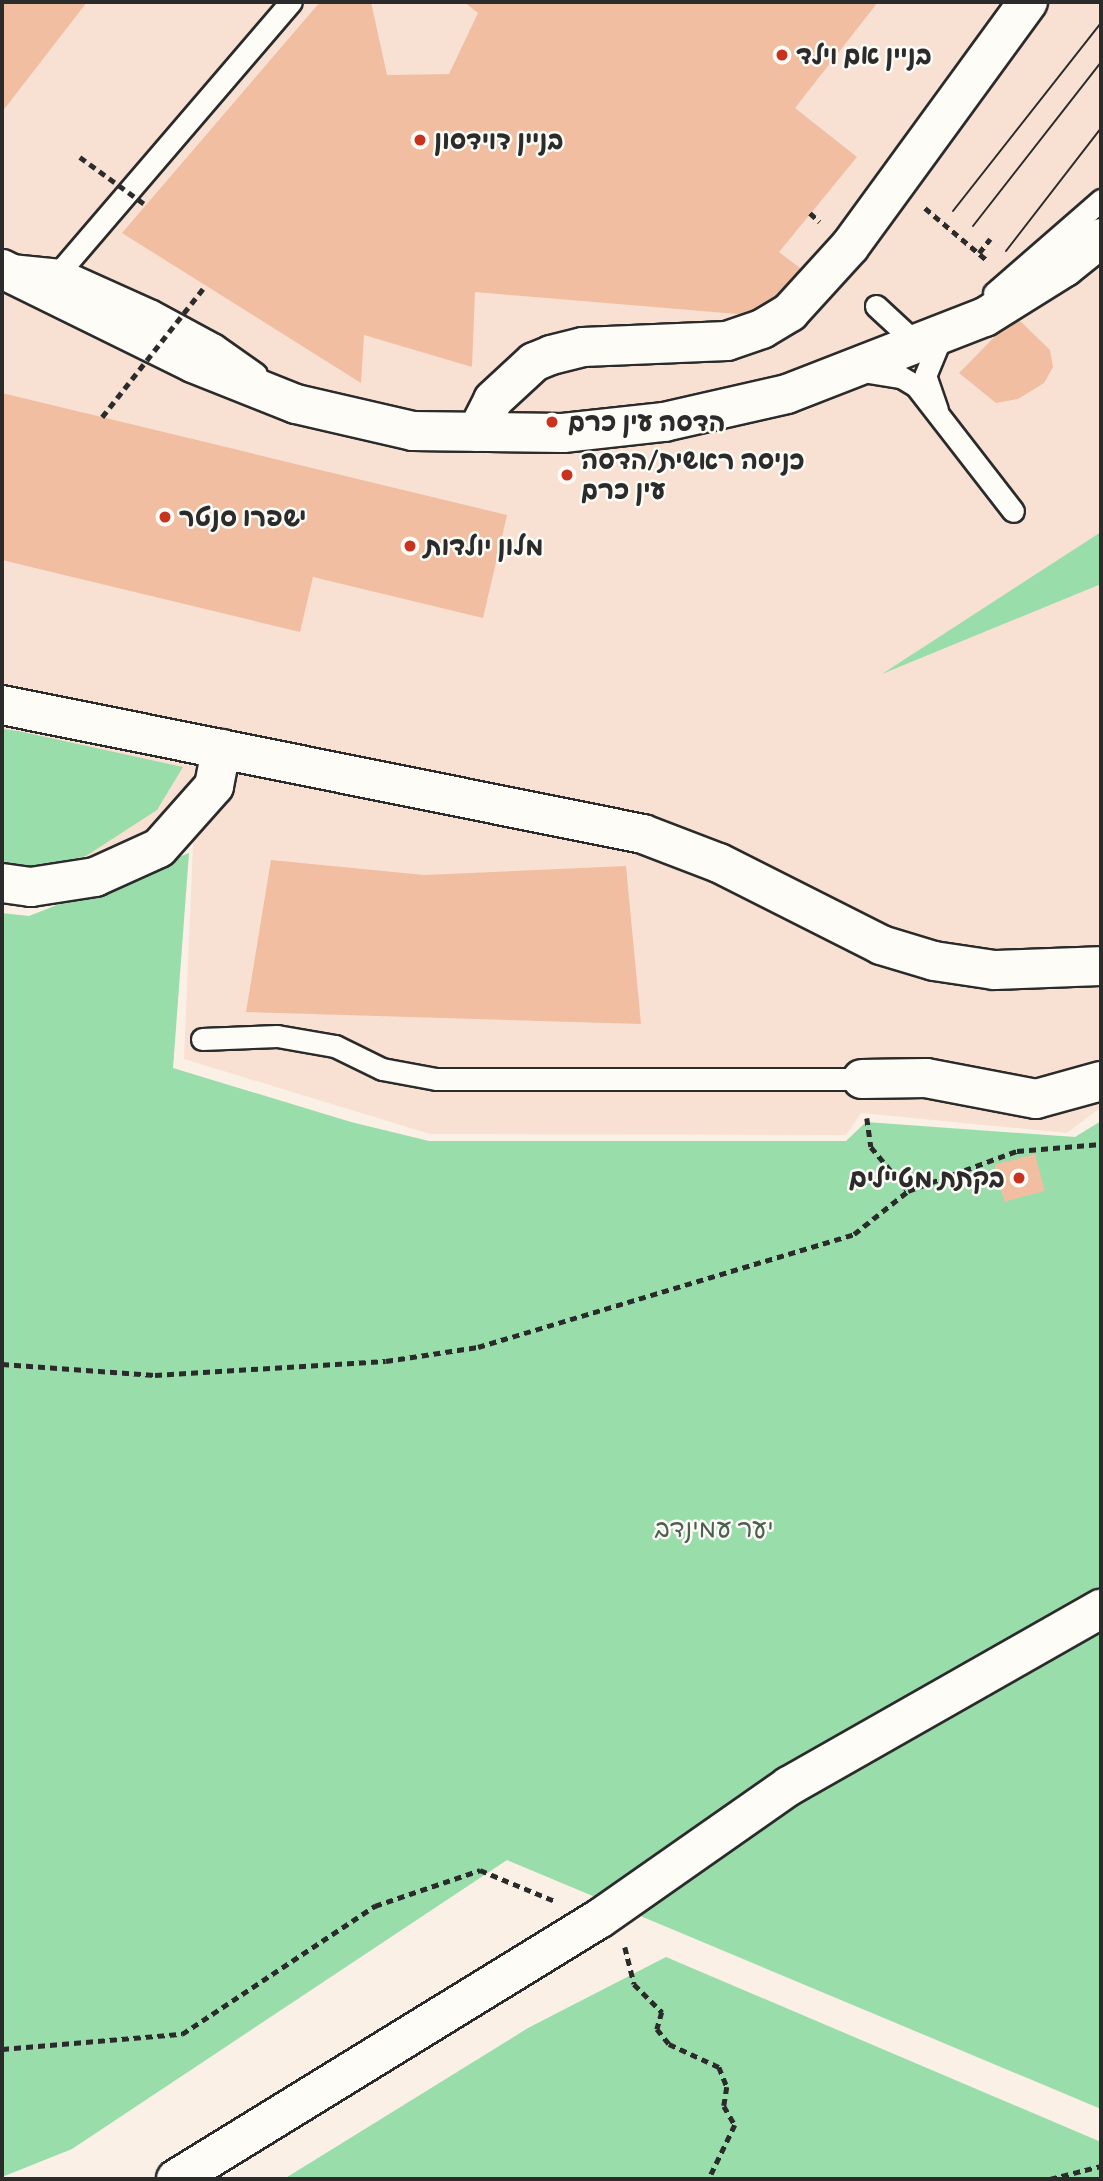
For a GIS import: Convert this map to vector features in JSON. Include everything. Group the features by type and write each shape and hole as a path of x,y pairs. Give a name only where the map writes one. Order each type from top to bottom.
{"street":[{"path":"477,432 498,394 534,362 551,355 583,347 727,341 762,329 790,312 850,246 893,182 1028,2"},
{"path":"2,268 193,363 296,404 413,431 563,433 664,422 786,394 929,340 1027,293 1101,238"},
{"path":"2,705 643,834 719,863 881,945 934,961 993,970 1101,966"},
{"path":"2,883 31,887 95,877 159,848 214,786 221,749"},
{"path":"862,1079 926,1078 1036,1099 1101,1081"},
{"path":"177,2179 599,1919 789,1786 1101,1609"}],"lane":[{"path":"61,270 291,2"},
{"path":"937,410 925,376 929,340 1101,200"},
{"path":"2,268 36,265 61,270 152,311 215,345 296,404"},
{"path":"876,306 929,340"},
{"path":"851,370 901,377 916,386 1013,511"},
{"path":"202,1039 289,1038 335,1046 382,1069 436,1079 862,1079"}],"path":[{"path":"80,157 146,205"},
{"path":"893,182 997,268"},
{"path":"979,253 990,239"},
{"path":"102,417 206,285"},
{"path":"862,1079 871,1147 908,1191"},
{"path":"2,1364 155,1374 386,1361 478,1347 854,1234 908,1191 1017,1151 1101,1144"},
{"path":"2,2049 182,2034 375,1906 480,1870 599,1919 627,1949 634,1984 662,2012 657,2029 669,2044 719,2067 727,2087 724,2106 735,2125 709,2179"},
{"path":"1050,2179 1101,2166"}],"shaded area":[{"name":"הדסה עין כרם","path":"2,2 1101,2 1101,1107 1067,1133 861,1113 846,1135 430,1134 184,1059 193,843 65,898 2,892"}],"green space":[{"path":"1101,532 1101,584 882,674"},
{"path":"2,729 183,767 157,810 86,856 30,868 2,868"},
{"name":"יער עמינדב","path":"189,853 173,1068 351,1122 429,1141 846,1141 866,1122 1075,1137 1101,1121 1101,2109 507,1860 72,2149 2,2177 2,913 29,916"},
{"path":"666,1957 1101,2142 1101,2179 284,2179 528,2028"}],"building":[{"path":"2,2 87,2 2,112"},
{"name":"בניין דוידסון","path":"320,2 371,2 387,75 449,74 478,13 464,2 878,2 795,108 857,157 779,252 829,290 807,320 475,292 472,367 364,335 361,383 122,233"},
{"path":"1015,316 1050,350 1053,367 1044,383 1018,399 996,403 959,373"},
{"name":"ישפרו סנטר","path":"2,393 507,515 483,618 313,577 300,632 2,560"},
{"path":"271,860 424,875 626,866 641,1024 246,1012"},
{"name":"בקתת מטיילים","path":"1035,1154 1045,1191 1004,1202 994,1165"}],"tram line":[{"path":"953,211 1101,23"},
{"path":"973,226 1101,62"},
{"path":"1006,251 1101,128"}],"place":[{"name":"בניין אם וילד","path":"782,55"},
{"name":"בניין דוידסון","path":"420,140"},
{"name":"הדסה עין כרם","path":"552,422"},
{"name":"כניסה ראשית/הדסה עין כרם","path":"567,475"},
{"name":"ישפרו סנטר","path":"165,517"},
{"name":"מלון יולדות","path":"410,546"},
{"name":"בקתת מטיילים","path":"1019,1178"}]}
